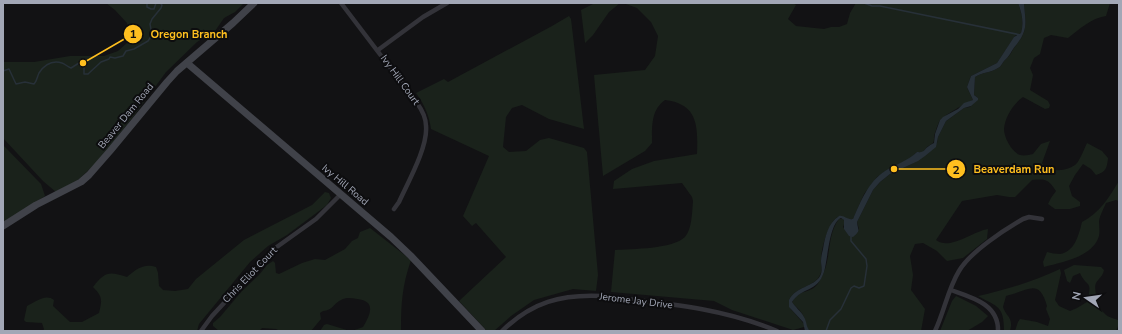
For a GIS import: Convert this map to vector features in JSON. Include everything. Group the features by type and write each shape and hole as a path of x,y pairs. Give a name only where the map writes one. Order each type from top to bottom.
{"street":[{"name":"Beaver Dam Road","path":"3,226 36,205 77,184 89,175 167,82 254,3"},
{"name":"Ivy Hill Court","path":"341,3 378,50 417,103 425,117 425,142 399,202 394,210"},
{"path":"378,50 423,17 447,3"},
{"name":"Ivy Hill Road","path":"187,63 411,256 482,331"},
{"name":"Chris Eliot Court","path":"201,331 212,316 274,249 316,219 340,194"},
{"path":"935,331 950,290 959,271 966,261 1023,218 1042,218"},
{"path":"950,290 979,300 990,308 997,320 998,331"},
{"name":"Jerome Jay Drive","path":"502,331 525,312 542,304 561,298 586,295 713,311 746,319 777,331"}],"shaded area":[{"path":"106,3 244,3 235,12 224,18 215,31 197,42 166,72 133,117 96,163 78,180 56,192 43,181 3,138 3,62 34,62 70,56 104,56 118,51 127,43 129,37 127,23"},
{"path":"595,3 620,3 609,12 593,35 585,43 581,10"},
{"path":"623,3 793,3 796,5 788,19 796,26 824,29 839,27 847,24 850,13 856,3 1018,3 1022,26 1021,33 1015,36 997,63 971,76 967,87 973,100 941,119 934,136 933,143 923,152 917,152 908,160 892,167 877,177 864,194 853,219 840,216 832,223 826,235 822,249 822,269 818,279 796,292 789,300 790,308 804,324 804,327 793,330 732,310 714,301 611,292 615,250 652,248 679,241 685,237 689,230 693,201 692,197 682,183 613,189 614,181 632,169 654,161 697,154 696,126 690,111 676,102 665,100 660,104 653,119 652,143 645,151 603,176 594,75 645,70 655,56 658,36 651,22 637,8"},
{"path":"1018,3 1024,3 1025,29 1021,39 999,67 975,77 974,95 978,98 978,100 946,121 938,137 936,147 918,161 890,174 880,182 873,190 857,222 858,232 853,237 849,236 844,229 844,220 841,218 837,221 831,234 824,272 821,279 814,287 796,297 792,302 803,315 810,331 805,331 803,322 789,307 789,300 792,295 817,280 820,276 822,270 821,256 832,222 839,216 853,219 866,192 879,175 910,158 917,152 923,151 934,143 935,134 940,120 958,109 964,103 973,100 967,87 971,76 997,63 1014,37 1021,33 1022,18"},
{"path":"1024,3 1110,3 1106,16 1091,21 1068,38 1051,35 1044,38 1040,54 1034,58 1030,68 1033,75 1030,90 1048,101 1050,105 1049,108 1045,109 1023,97 1010,111 1004,129 1005,136 1009,144 1014,151 1020,155 1033,154 1041,144 1050,141 1042,163 1054,170 1064,170 1077,163 1087,143 1102,151 1108,158 1105,169 1096,175 1091,169 1083,164 1069,186 1072,196 1080,202 1080,206 1070,209 1055,209 1048,204 1056,191 1049,182 1041,180 1032,180 1015,197 997,195 962,201 936,240 942,243 955,242 982,230 988,229 987,239 963,258 947,261 937,251 923,243 915,244 910,256 913,275 911,290 925,309 921,331 810,331 806,327 802,314 792,303 797,296 810,290 820,281 827,264 832,233 839,219 843,219 845,222 843,227 850,236 859,229 857,222 873,190 880,182 890,174 913,163 937,143 938,137 946,121 964,108 970,107 978,98 974,95 975,77 999,67 1010,55 1021,39 1025,29"},
{"path":"569,16 571,19 584,129 549,119 522,105 512,108 506,117 503,147 509,152 526,151 540,140 549,138 584,148 587,152 598,275 596,291 573,289 534,300 511,316 494,331 487,331 459,301 506,257 476,223 472,226 463,216 489,156 431,129 426,110 416,93 444,79 448,82"},
{"path":"3,145 41,184 45,196 3,223"},
{"path":"1119,181 1119,201 1116,200 1106,203 1099,221 1099,236 1096,243 1084,254 1076,258 1044,267 1043,262 1047,252 1060,254 1065,253 1073,246 1078,237 1082,222 1099,209 1108,199"},
{"path":"325,192 329,193 331,198 327,205 287,235 268,246 250,262 199,324 197,331 43,331 44,329 42,323 26,322 24,320 27,306 40,299 48,297 54,300 53,306 70,322 82,322 99,313 101,299 99,293 93,287 101,278 107,274 127,277 137,269 144,266 156,267 159,286 163,290 175,291 188,289 196,279 244,240 312,205"},
{"path":"370,228 411,260 403,295 401,331 352,331 363,327 368,318 370,309 370,306 363,300 353,298 345,298 331,308 320,313 321,319 311,331 280,331 276,329 262,328 259,331 219,331 213,326 213,323 242,291 267,265 273,261 275,263 276,273 279,274 302,263 315,259 325,260 345,249 352,241 358,238 360,232"},
{"path":"1074,265 1101,267 1104,270 1095,286 1096,294 1102,311 1107,316 1118,320 1119,324 1116,331 1015,331 1020,319 1037,322 1048,326 1050,319 1046,309 1047,306 1044,297 1036,289 1032,288 1006,296 1003,307 1010,320 1011,326 1010,331 1004,331 1004,323 1001,312 995,305 978,296 1020,285 1060,269 1061,273 1055,300 1059,306 1070,311 1087,302 1089,290 1088,284 1080,273 1073,276 1070,283 1067,281 1064,270"},
{"path":"956,296 976,306 988,316 982,322 967,331 940,331 952,301"},
{"path":"327,324 350,331 320,331 324,325"}],"waterway":[{"path":"147,3 147,7 151,9 154,9 156,3"},
{"path":"3,71 9,69 16,84 25,82 34,84 39,73 44,67 52,62 62,63 71,68 81,63 84,65 84,74 88,74 101,62 109,59 110,57 115,58 123,56 126,51 134,49 148,41 152,35 150,24 161,8 162,5 160,3"},
{"path":"864,3 872,6 880,6 1021,35"},
{"path":"826,331 830,320 841,309 851,288 854,286 859,288 864,286 867,266 866,259 851,241 851,236"}],"place":[{"name":"Oregon Branch","path":"83,63"},
{"name":"Beaverdam Run","path":"894,169"}]}
